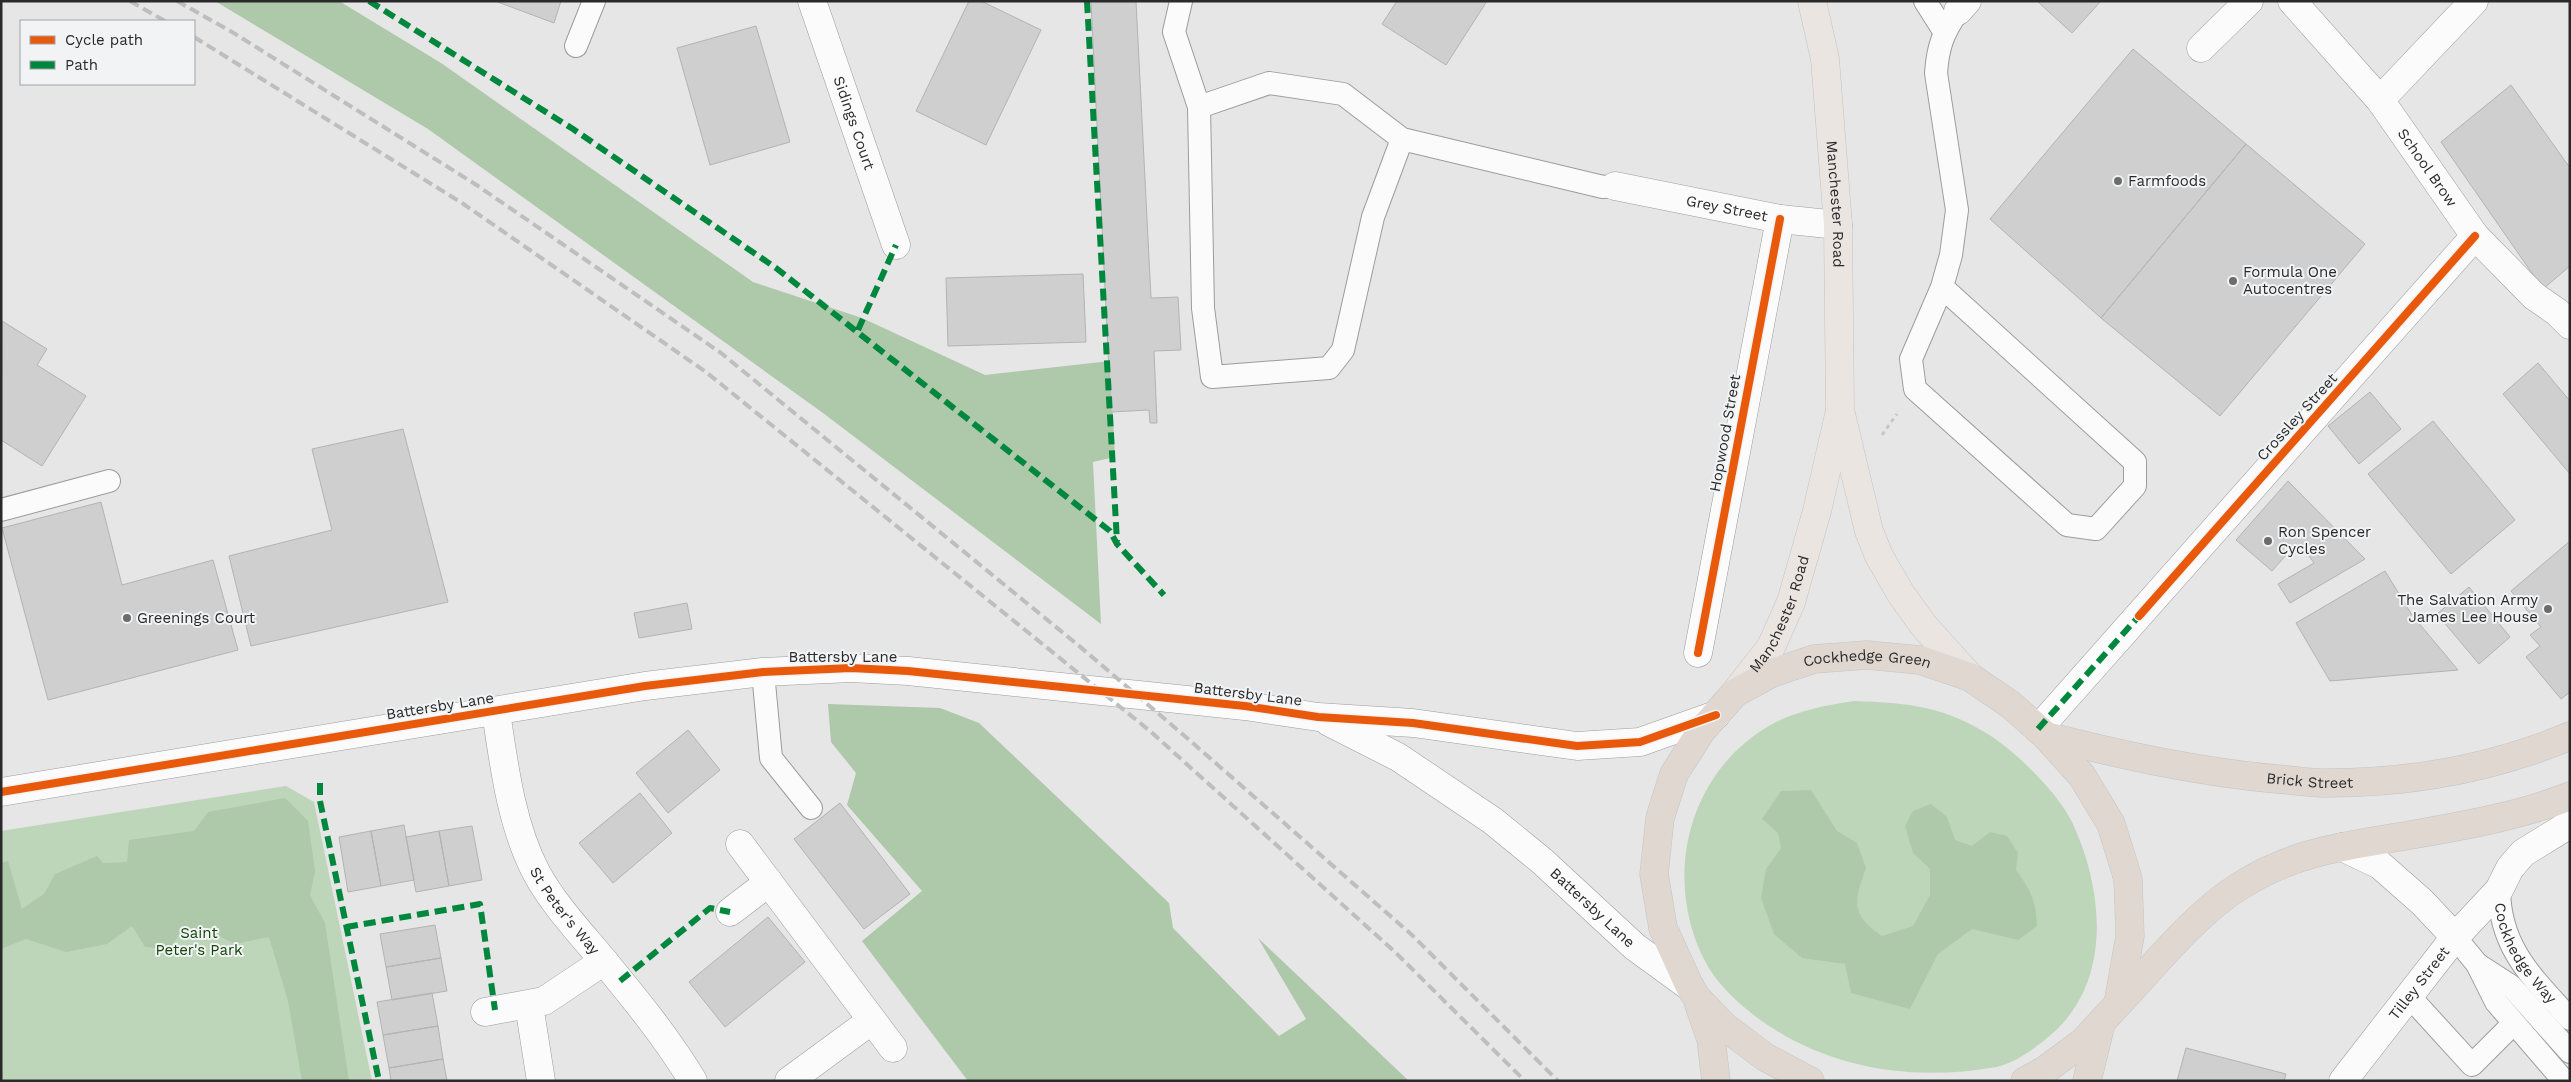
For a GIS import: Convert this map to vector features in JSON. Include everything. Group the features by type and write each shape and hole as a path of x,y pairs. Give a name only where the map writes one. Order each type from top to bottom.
{"highway":[{"name":"Cockhedge Green","path":"1810,1081 1765,1057 1725,1027 1694,993 1663,928 1654,874 1660,818 1674,774 1702,730 1735,693 1772,673 1814,659 1867,655 1920,660 1970,677 2011,705 2042,732 2082,776 2111,824 2128,879 2130,936 2110,1013 2087,1081"},
{"name":"Brick Street","path":"2042,732 2131,757 2197,770 2325,783 2406,778 2484,765 2570,736"},
{"path":"2026,1081 2045,1070 2083,1042 2206,911 2239,886 2292,858 2342,846 2497,819 2570,796"},
{"path":"1694,993 1711,1039 1716,1081"}],"main road":[{"name":"Manchester Road","path":"1812,1 1824,58 1838,225 1840,410 1869,531 1879,556 1901,594 1924,626 1970,677"},
{"name":"Manchester Road","path":"1735,693 1771,647 1791,602 1817,510 1840,410"}],"street":[{"name":"Sidings Court","path":"812,1 896,245"},
{"path":"2201,48 2249,1"},
{"name":"School Brow","path":"2292,1 2380,100 2475,236 2534,296 2566,312"},
{"path":"2380,100 2474,1"},
{"name":"Grey Street","path":"1616,186 1780,219 1838,225"},
{"name":"Hopwood Street","path":"1698,653 1780,219"},
{"name":"Crossley Street","path":"2042,732 2139,616 2475,236"},
{"name":"Battersby Lane","path":"2,787 496,712 645,686 763,672 851,668 908,671 1245,706 1318,717 1413,723 1576,746 1640,742 1716,714"},
{"name":"St Peter's Way","path":"496,712 514,810 524,847 550,897 640,1006 693,1081"},
{"name":"Battersby Lane","path":"1318,717 1398,757 1492,821 1542,861 1635,947 1694,993"},
{"name":"Cockhedge Way","path":"2498,890 2510,868 2522,853 2570,824"},
{"path":"740,844 894,1048"},
{"name":"Cockhedge Way","path":"2342,846 2380,865 2422,902 2455,937"},
{"path":"730,912 769,882"},
{"name":"Tilley Street","path":"2343,1081 2455,937 2498,890"},
{"name":"St Peter's Way","path":"485,1012 544,1001 604,961"},
{"path":"528,1005 542,1081"},
{"path":"789,1081 872,1020"}],"lane":[{"path":"576,46 594,1"},
{"path":"1181,1 1174,32 1199,107 1203,308 1212,377 1329,368 1342,350 1373,217 1402,139"},
{"path":"1925,1 1956,14 1937,51 1936,73 1957,210 1951,255 1942,287 1911,359 1915,390 2067,525 2096,529 2135,486 2135,462 1942,287"},
{"path":"1199,107 1269,83 1343,94 1402,139 1603,187 1616,186"},
{"path":"1,510 109,481"},
{"path":"763,672 771,758 811,808"},
{"name":"Cockhedge Way","path":"2498,890 2499,911 2509,944 2520,964 2570,1019"},
{"name":"Cockhedge Way","path":"2455,937 2477,964 2496,1002 2564,1081"},
{"name":"Cockhedge Way","path":"2477,964 2511,986 2570,1052"},
{"path":"2409,996 2472,1065 2513,1024"}],"green space":[{"path":"215,1 339,1 441,63 753,282 862,318 985,375 1110,361 1115,457 1093,462 1101,624 823,413 428,129"},
{"path":"1854,701 1909,705 1942,712 1958,718 1991,736 2025,763 2057,799 2072,822 2083,848 2091,875 2097,932 2094,959 2086,986 2073,1010 2054,1032 2027,1053 2004,1065 1965,1071 1902,1072 1842,1060 1813,1050 1759,1019 1730,995 1707,965 1693,932 1686,897 1685,862 1691,829 1703,796 1721,767 1746,742 1776,722 1814,708"},
{"path":"828,704 940,708 979,723 1169,903 1173,928 1279,1036 1306,1019 1258,938 1409,1081 968,1081 862,941 922,891 847,805 856,773 831,742"},
{"name":"Saint Peter's Park","path":"286,786 314,802 372,1081 1,1081 1,831"},
{"path":"1811,790 1837,831 1857,843 1866,868 1857,898 1860,914 1864,921 1882,936 1913,926 1930,895 1930,869 1913,853 1905,826 1913,811 1931,804 1947,817 1955,840 1972,846 1990,832 2007,836 2018,853 2016,870 2032,896 2037,926 2018,940 1972,929 1938,954 1910,1009 1851,993 1845,964 1802,958 1774,934 1761,898 1766,869 1781,848 1778,833 1762,819 1781,791"},
{"path":"285,798 308,821 315,871 310,895 325,923 349,1081 302,1081 288,1001 269,937 235,944 209,931 180,934 169,949 145,947 132,926 107,944 66,952 26,939 1,949 1,863 8,861 22,909 44,894 55,874 97,856 103,863 127,862 129,840 194,831 208,812"}],"building":[{"path":"495,1 561,1 554,23"},
{"path":"969,1 981,1 1041,30 986,145 916,111"},
{"path":"1091,1 1136,1 1151,298 1178,297 1181,350 1154,351 1157,423 1150,423 1149,410 1111,412"},
{"path":"1397,1 1487,1 1446,65 1382,24"},
{"path":"2037,1 2101,1 2072,33"},
{"path":"756,26 790,142 710,165 677,48"},
{"name":"Farmfoods","path":"2133,49 2246,144 2101,318 1990,219"},
{"path":"2511,85 2570,168 2570,266 2543,289 2441,142"},
{"name":"Formula One Autocentres","path":"2246,144 2365,244 2220,416 2101,318"},
{"path":"1083,274 1086,342 948,346 946,278"},
{"path":"2,321 47,349 37,365 86,396 42,466 1,440"},
{"path":"2538,363 2570,401 2570,474 2503,394"},
{"path":"2370,392 2401,429 2359,464 2328,426"},
{"path":"2433,421 2515,520 2451,574 2368,474"},
{"name":"Greenings Court","path":"403,429 448,602 251,646 229,556 332,530 312,449"},
{"path":"2288,481 2365,559 2290,603 2278,584 2314,563 2306,552 2296,544 2272,571 2236,540"},
{"name":"Greenings Court","path":"101,502 122,585 213,560 238,650 48,700 2,528"},
{"name":"The Salvation Army James Lee House","path":"2570,541 2570,692 2561,699 2526,657 2540,646 2530,635 2541,627 2511,591"},
{"path":"2385,571 2412,615 2458,670 2330,681 2296,623"},
{"path":"2469,587 2510,637 2479,664 2437,614"},
{"path":"687,603 692,629 639,638 634,613"},
{"path":"688,730 720,770 668,813 636,773"},
{"path":"640,793 672,833 613,883 579,843"},
{"path":"840,803 910,894 864,929 794,839"},
{"path":"404,825 414,880 381,886 371,831"},
{"path":"472,826 482,880 449,886 439,831"},
{"path":"371,831 381,886 348,892 339,837"},
{"path":"439,831 449,886 416,892 406,837"},
{"path":"768,917 805,962 725,1027 689,982"},
{"path":"435,925 441,958 386,967 380,934"},
{"path":"441,958 447,991 392,1000 386,967"},
{"path":"432,993 438,1026 383,1035 377,1002"},
{"path":"438,1026 443,1059 389,1068 383,1035"},
{"path":"2186,1048 2286,1074 2284,1081 2177,1081"},
{"path":"443,1059 447,1081 391,1081 389,1068"}],"railway":[{"path":"130,1 163,20"},
{"path":"177,1 232,32 475,184 721,353 1078,645 1187,738 1412,935 1558,1081"},
{"path":"195,38 462,203 706,372 1150,731 1395,952 1525,1081"}],"marked path":[{"path":"369,1 573,129 776,268 1110,531 1117,544 1164,595"},
{"path":"1087,1 1117,542"},
{"path":"858,330 896,245"},
{"path":"2038,729 2139,616"},
{"path":"320,783 320,801 379,1081"},
{"path":"346,927 480,904 495,1010"},
{"path":"620,981 710,908 730,912"}],"cycle path":[{"path":"1698,653 1780,219"},
{"path":"2139,616 2475,236"},
{"path":"1,792 645,686 763,672 851,668 908,671 1245,706 1318,717 1413,723 1577,746 1640,742 1716,715"}],"place":[{"name":"Farmfoods","path":"2118,181"},
{"name":"Formula One Autocentres","path":"2233,281"},
{"name":"Ron Spencer Cycles","path":"2268,541"},
{"name":"The Salvation Army James Lee House","path":"2548,609"},
{"name":"Greenings Court","path":"127,618"}]}
